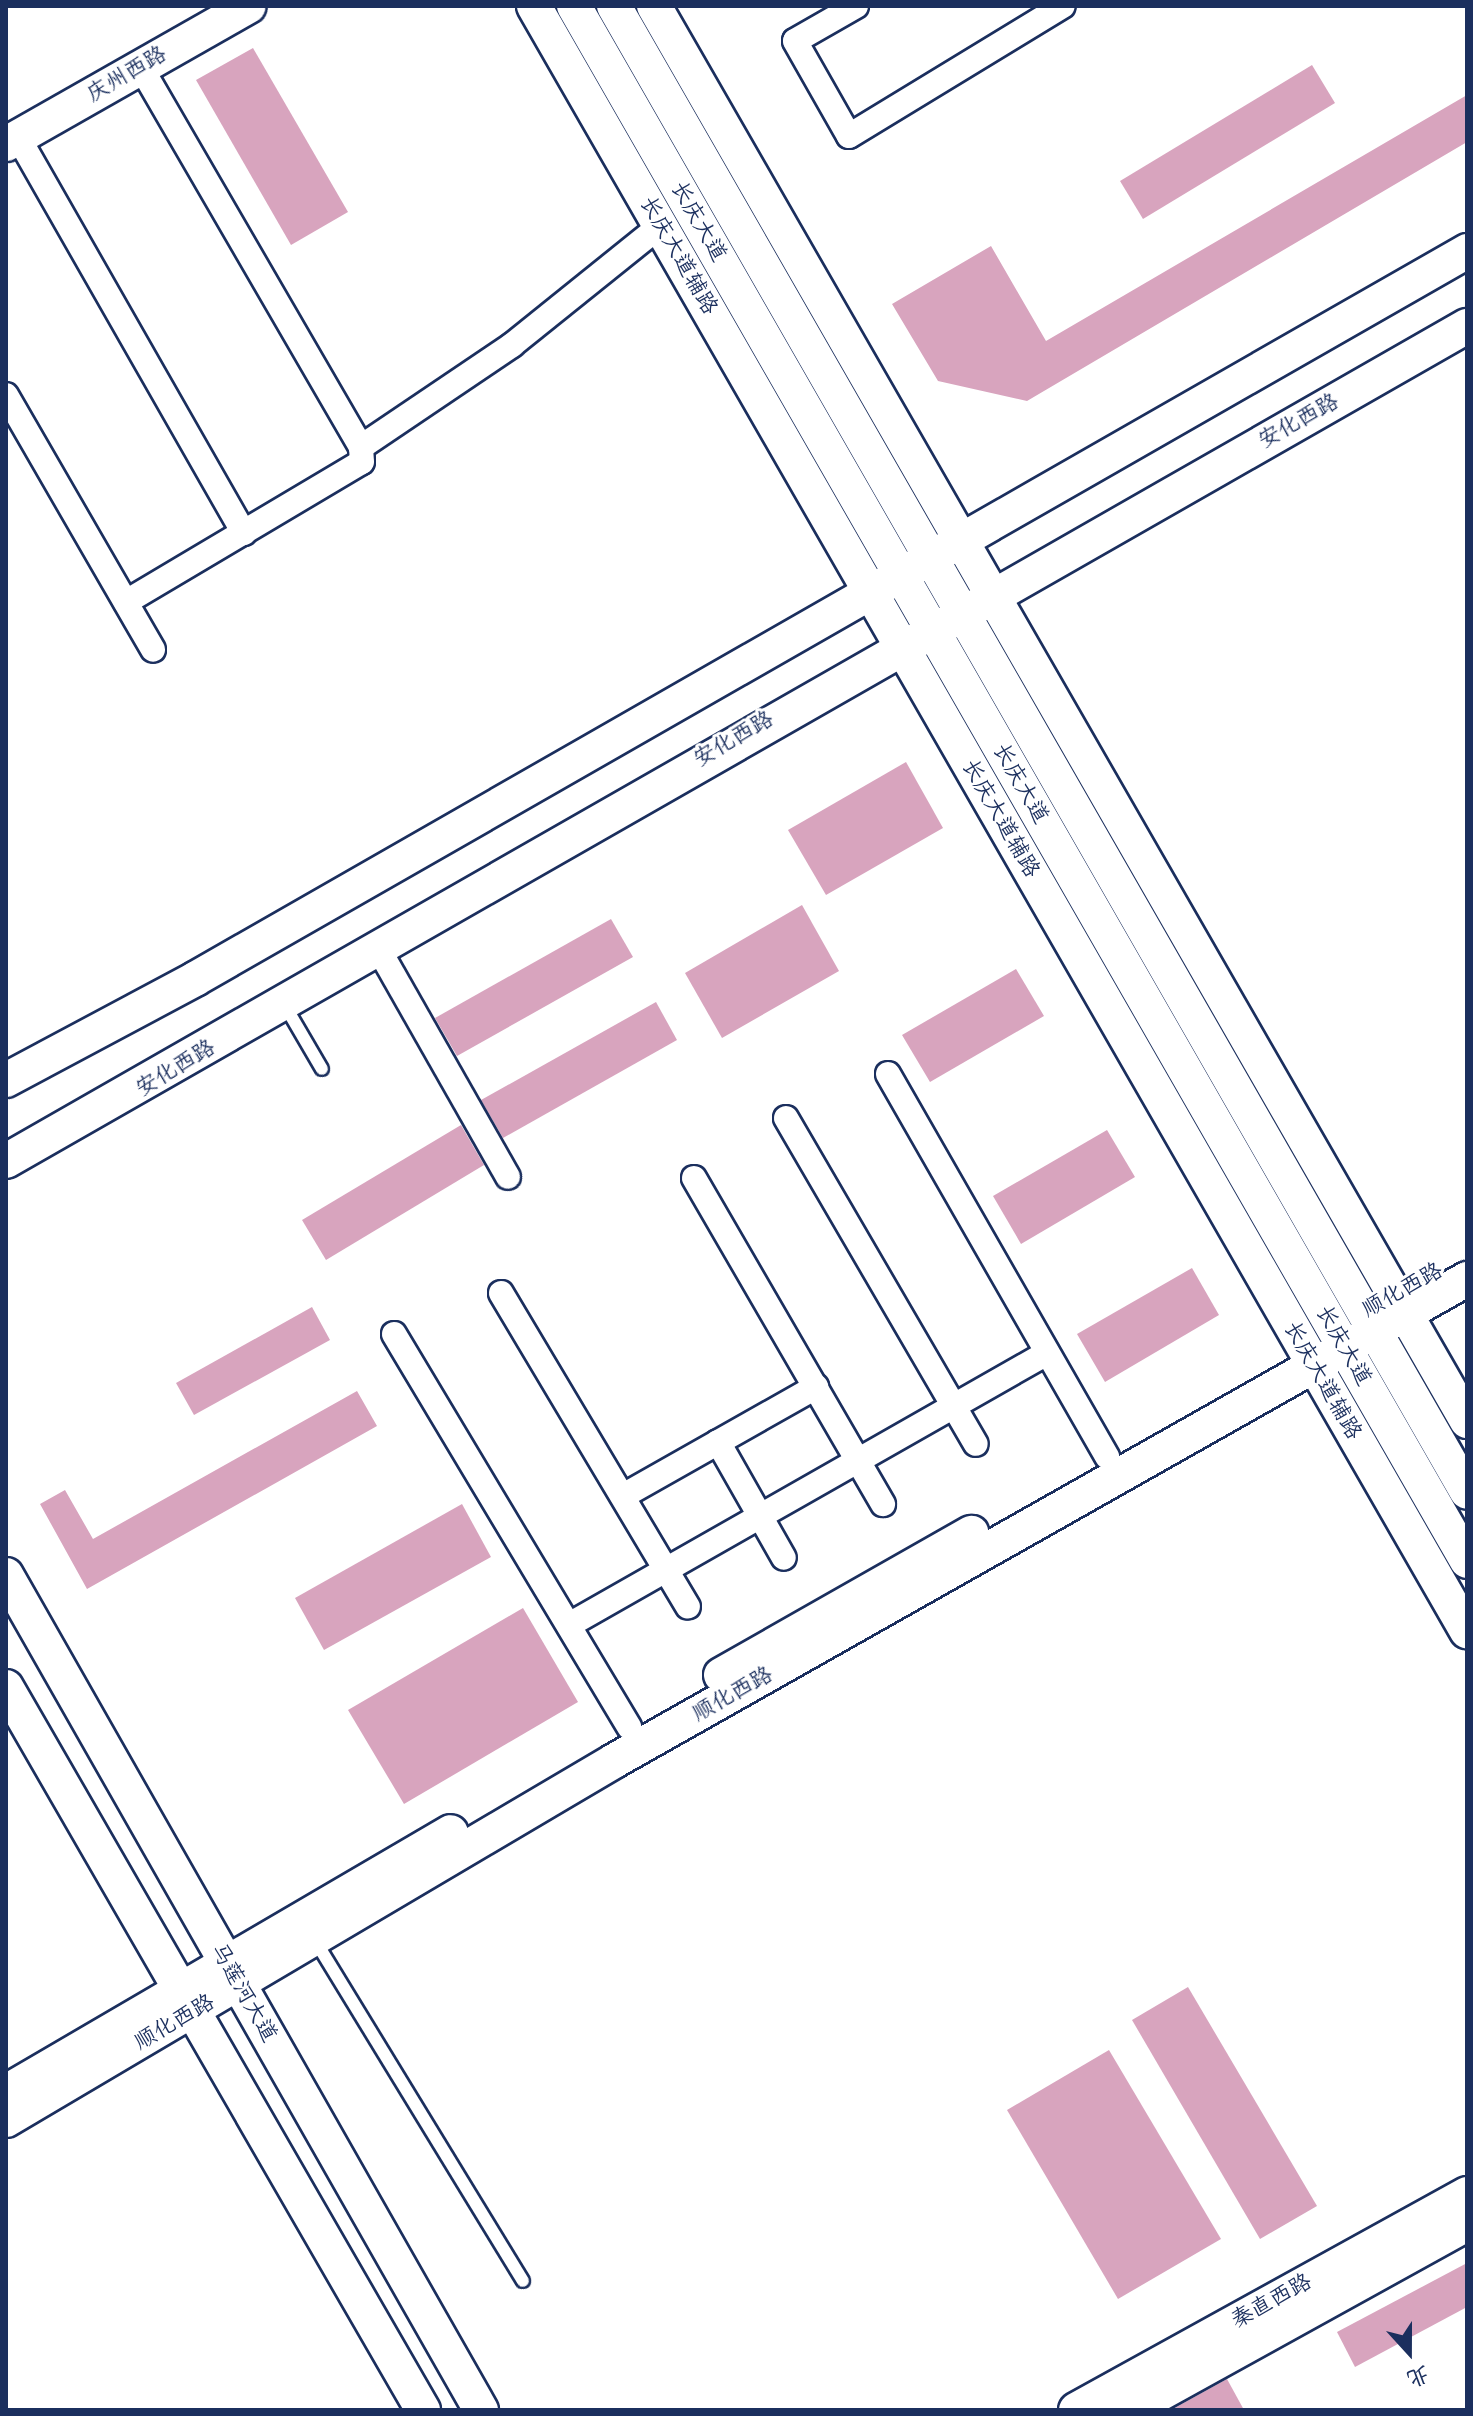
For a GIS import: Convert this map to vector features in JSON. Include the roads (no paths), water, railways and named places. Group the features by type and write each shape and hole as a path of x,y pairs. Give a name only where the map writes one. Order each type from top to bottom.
{"main road":[{"name":"庆州西路","path":"10,135 217,6"},
{"name":"庆州西路","path":"10,135 249,6"},
{"name":"长庆大道辅路","path":"534,6 1467,1631"},
{"name":"长庆大道","path":"574,6 1467,1561"},
{"name":"长庆大道","path":"614,6 944,546 961,610 1467,1492"},
{"path":"654,6 944,546 991,594 1467,1421"},
{"path":"6,1080 195,979 944,546 1467,251"},
{"name":"安化西路","path":"6,1161 284,1004 961,610 1467,326"},
{"name":"顺化西路","path":"1400,1305 1467,1255"},
{"name":"顺化西路","path":"233,1975 316,1942 614,1761 1308,1356 1400,1305 1467,1279"},
{"name":"顺化西路","path":"6,2092 233,1975 629,1727 1107,1457 1308,1356"},
{"name":"马莲河大道","path":"6,1575 481,2410"},
{"path":"6,1687 423,2410"},
{"name":"顺化西路","path":"6,2120 188,2000"},
{"name":"秦直西路","path":"1076,2410 1467,2194"},
{"name":"秦直西路","path":"1130,2410 1467,2224"}],"street":[{"path":"856,6 795,41 849,136 1063,6"},
{"path":"126,602 362,462 361,447 141,67"},
{"path":"10,135 244,533"},
{"path":"361,447 512,345 660,226"},
{"path":"6,395 153,650"},
{"path":"378,948 508,1177"},
{"path":"888,1074 1107,1457"},
{"path":"786,1118 976,1444"},
{"path":"694,1178 883,1504"},
{"path":"501,1293 688,1607"},
{"path":"394,1334 629,1727"},
{"path":"569,1625 1047,1353"},
{"path":"623,1496 816,1387"},
{"path":"718,1442 784,1558"}],"lane":[{"path":"284,1004 322,1069"},
{"path":"316,1942 523,2281"}]}
